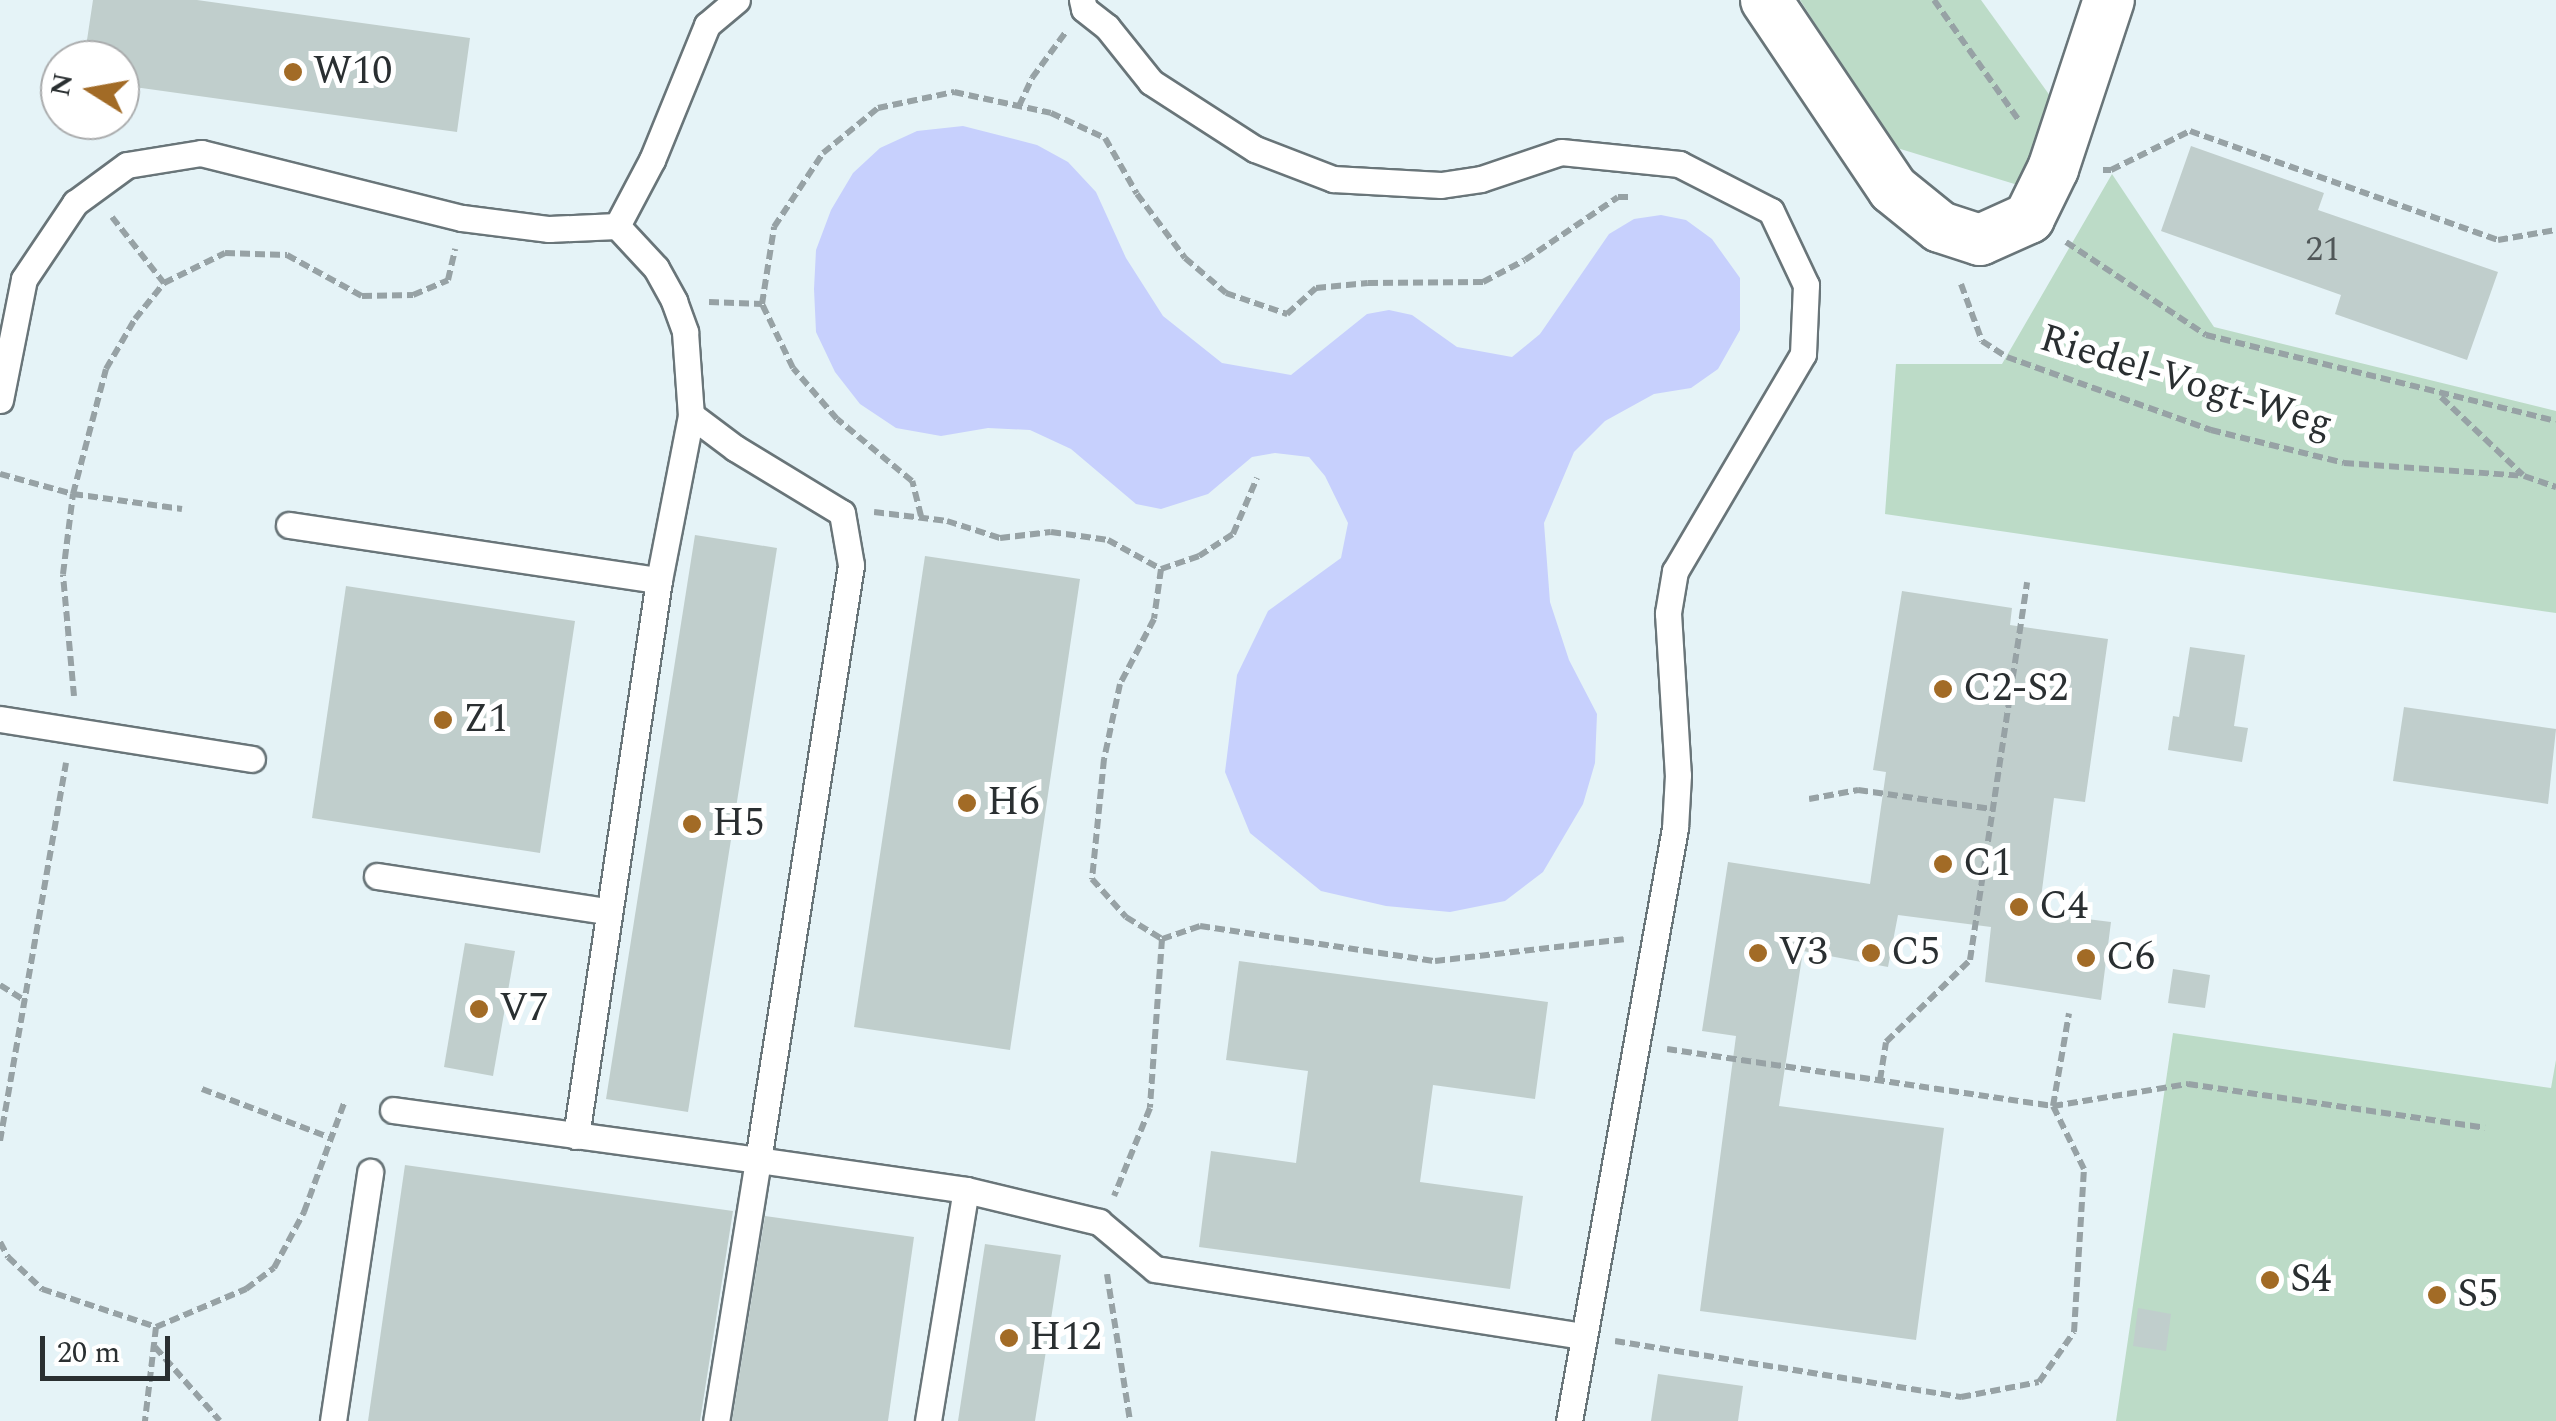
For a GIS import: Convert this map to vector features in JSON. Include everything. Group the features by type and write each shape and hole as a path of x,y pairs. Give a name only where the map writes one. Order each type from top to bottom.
{"street":[{"path":"1766,0 1892,190 1940,227 1980,240 2029,218 2053,169 2109,0"}],"lane":[{"path":"617,226 652,160 707,25 738,0"},
{"path":"1082,0 1084,8 1107,27 1151,82 1255,149 1333,178 1441,185 1481,179 1561,152 1679,164 1771,210 1806,285 1803,354 1675,571 1668,650 1678,775 1675,828 1569,1421"},
{"path":"0,400 24,279 75,203 127,166 201,153 462,218 549,229 617,226 656,268 674,301 684,332 691,414 659,580 576,1136"},
{"path":"691,414 735,448 842,513 851,565 716,1421"},
{"path":"289,526 659,580"},
{"path":"0,719 252,759"},
{"path":"377,876 608,911"},
{"path":"393,1110 966,1190 1099,1222 1155,1269 1584,1336"},
{"path":"333,1421 370,1172"},
{"path":"928,1421 966,1190"}],"path":[{"path":"1934,0 2053,169 2112,170 2190,130 2498,240 2556,230"},
{"path":"1020,106 1032,78 1064,33"},
{"path":"920,516 912,481 837,419 792,368 762,304 774,227 823,152 878,108 954,92 1051,112 1104,138 1136,194 1185,258 1226,293 1287,314 1316,288 1368,282 1483,282 1525,260 1618,197 1637,197"},
{"path":"0,1141 72,730 74,686 63,574 73,494 106,369 134,319 164,283 225,254 287,255 362,296 412,295 448,280 462,218"},
{"path":"2029,218 2206,335 2556,422"},
{"path":"118,225 164,283"},
{"name":"Riedel-Vogt-Weg","path":"1940,227 1982,341 2007,357 2210,430 2344,463 2524,476 2556,486"},
{"path":"674,301 762,304"},
{"path":"2438,394 2524,476"},
{"path":"0,474 73,494 182,510"},
{"path":"842,513 920,516 1000,538 1051,532 1108,540 1161,569 1199,556 1233,534 1257,478"},
{"path":"1161,569 1154,620 1120,684 1104,759 1092,879 1126,918 1162,940"},
{"path":"1880,1080 1886,1042 1970,960 2027,582"},
{"path":"1808,799 1858,790 1992,809"},
{"path":"1162,940 1200,926 1435,961 1656,936"},
{"path":"1130,1421 1099,1222 1125,1178 1150,1108 1162,940"},
{"path":"0,985 24,1000"},
{"path":"1584,1336 1961,1397 2040,1382 2074,1332 2084,1170 2053,1106 2068,1012"},
{"path":"1636,1044 2053,1106 2188,1084 2484,1128"},
{"path":"202,1089 331,1138"},
{"path":"0,1242 8,1257 42,1289 156,1327 246,1288 274,1268 304,1212 344,1103"},
{"path":"146,1421 156,1327"},
{"path":"154,1346 220,1421"}],"green space":[{"path":"1800,0 1981,0 2053,100 2021,186 1894,147"},
{"path":"2112,174 2214,327 2556,411 2556,613 1885,514 1896,364 2002,364"},
{"path":"2173,1033 2551,1088 2556,1060 2556,1421 2116,1421"}],"water":[{"path":"963,126 1037,145 1068,162 1096,192 1126,258 1163,316 1222,363 1291,375 1367,314 1389,310 1412,315 1457,347 1512,357 1540,334 1609,234 1634,219 1661,215 1686,220 1712,239 1740,278 1740,330 1718,369 1691,388 1654,394 1605,421 1574,452 1544,523 1550,602 1569,660 1597,714 1595,763 1583,804 1543,872 1505,901 1450,912 1386,906 1321,891 1250,833 1225,772 1237,675 1268,611 1341,558 1348,523 1325,476 1309,457 1275,453 1252,457 1208,494 1161,509 1136,504 1071,449 1030,430 988,428 941,436 896,428 860,404 835,372 816,332 814,289 816,250 831,210 853,173 880,148 917,131"}],"building":[{"name":"W10","path":"93,0 197,0 470,38 457,132 140,88 140,40 87,40"},
{"path":"2191,146 2324,193 2318,210 2498,272 2467,360 2335,314 2341,295 2161,231"},
{"name":"H5","path":"695,535 777,548 688,1112 606,1099"},
{"name":"H6","path":"925,556 1080,579 1010,1050 854,1027"},
{"name":"Z1","path":"346,586 575,621 540,853 312,818"},
{"path":"1902,591 2012,608 2010,625 2108,639 2085,802 2054,798 2039,913 2111,922 2101,1000 1985,982 1991,927 1898,915 1888,967 1803,951 1779,1106 1944,1128 1916,1340 1700,1311 1736,1036 1702,1031 1728,862 1870,884 1886,772 1873,770"},
{"path":"2190,647 2245,655 2234,726 2248,728 2242,762 2168,750 2173,716 2179,717"},
{"path":"2404,707 2556,729 2548,804 2393,781"},
{"name":"V7","path":"465,943 515,951 493,1076 444,1067"},
{"path":"1239,961 1548,1002 1535,1099 1433,1085 1420,1182 1523,1196 1510,1289 1199,1247 1211,1151 1296,1163 1308,1071 1226,1060"},
{"path":"2173,969 2210,975 2205,1008 2168,1003"},
{"path":"405,1165 733,1211 700,1421 368,1421"},
{"path":"765,1216 914,1237 888,1421 732,1421"},
{"name":"H12","path":"985,1244 1061,1255 1035,1421 958,1421"},
{"path":"2138,1308 2171,1314 2166,1351 2133,1346"},
{"path":"1658,1374 1743,1386 1738,1421 1651,1421"}],"place":[{"name":"W10","path":"293,72"},
{"name":"C2-S2","path":"1943,689"},
{"name":"Z1","path":"443,720"},
{"name":"H6","path":"967,803"},
{"name":"H5","path":"692,824"},
{"name":"C1","path":"1943,864"},
{"name":"C4","path":"2019,907"},
{"name":"V3","path":"1758,953"},
{"name":"C5","path":"1871,953"},
{"name":"C6","path":"2086,958"},
{"name":"V7","path":"479,1009"},
{"name":"S4","path":"2270,1280"},
{"name":"S5","path":"2437,1295"},
{"name":"H12","path":"1009,1338"}]}
